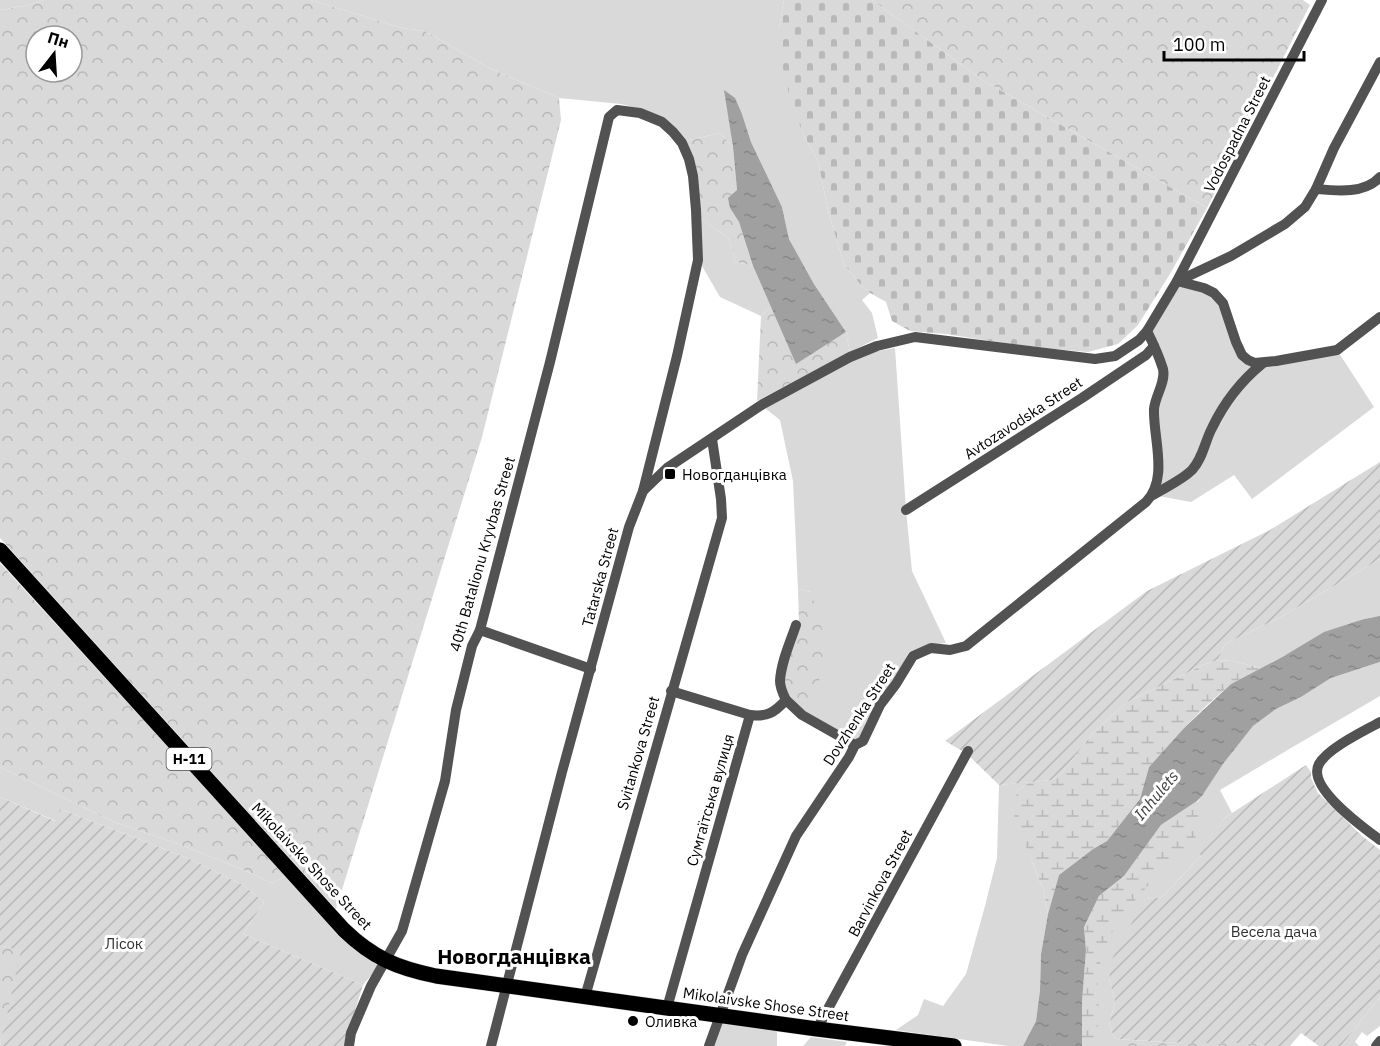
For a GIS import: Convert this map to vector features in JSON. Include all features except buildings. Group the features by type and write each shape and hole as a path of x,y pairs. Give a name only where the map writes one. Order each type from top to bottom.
{"main road":[{"name":"Mikolaivske Shose Street","path":"0,550 344,930 362,946 385,961 436,976 954,1046"}],"street":[{"name":"Vodospadna Street","path":"643,491 667,468 763,404 850,357 877,346 915,337 1095,359 1115,356 1139,340 1147,331 1177,281 1322,0"},
{"path":"1177,281 1231,256 1285,224 1305,207 1380,62"},
{"name":"40th Batalionu Kryvbas Street","path":"349,1046 351,1033 371,986 402,931 445,781 456,710 472,646 480,630 550,362 609,117 616,110 628,111 662,122"},
{"name":"Tatarska Street","path":"491,1046 629,527 643,491 677,356 698,260 695,197 689,159 682,143 662,122"},
{"path":"1316,189 1343,191 1363,188 1380,177"},
{"path":"1177,281 1214,293 1223,303 1242,355 1255,363 1337,350 1378,320"},
{"path":"1147,331 1164,372 1154,407 1158,468 1157,485 1153,495"},
{"name":"Avtozavodska Street","path":"906,510 1083,398 1146,355 1154,346"},
{"name":"Dovzhenka Street","path":"709,1046 742,955 796,836 849,758 855,745 863,741 880,705 913,656 931,648 950,650 966,646 1153,495 1185,477 1199,460 1212,428 1228,401 1246,377 1263,363"},
{"name":"Svitankova Street","path":"585,997 722,518 712,439"},
{"path":"796,625 780,682 786,700 802,715 855,745"},
{"path":"480,630 591,669"},
{"path":"671,691 750,715 763,716 777,710 786,700"},
{"name":"Сумгаїтська вулиця","path":"667,1008 750,715"},
{"path":"1380,722 1328,754 1317,770 1317,777 1322,787 1343,811 1380,840"},
{"name":"Barvinkova Street","path":"818,1029 968,751"},
{"path":"1376,1046 1380,1041"}],"green space":[{"path":"0,0 44,0 0,10"},
{"path":"44,0 311,0 402,28 425,31 491,69 559,98 561,120 482,437 336,909 0,538 0,10"},
{"path":"311,0 784,0 779,28 803,134 818,161 829,215 844,264 870,293 862,300 872,313 878,338 850,352 846,332 814,284 789,239 782,207 751,142 742,114 725,91 733,147 720,133 685,141 641,109 621,104 559,98 491,69 425,31 402,28"},
{"path":"784,0 872,0 984,81 1207,208 1138,325 1118,344 1088,352 910,331 892,321 886,302 860,284 844,264 829,215 818,161 803,134 789,94 780,55 779,28"},
{"path":"872,0 1303,0 1310,5 1207,208 984,81"},
{"path":"720,133 733,147 737,190 730,208 739,222 753,266 736,262 728,238 700,218 685,141"},
{"path":"700,218 728,238 736,262 753,266 771,307 761,316 720,297 702,266"},
{"path":"1177,281 1214,293 1248,360 1337,350 1374,407 1252,499 1234,475 1191,502 1153,495 1154,407 1164,372 1147,331"},
{"path":"771,307 796,363 846,332 850,352 757,401 761,316"},
{"path":"895,348 912,571 946,643 927,645 909,652 891,686 865,723 864,732 852,741 805,712 811,592 798,589 793,481 780,420 765,408 851,361 878,351"},
{"path":"1380,462 1380,559 1279,618 1225,644 1218,660 1127,702 1092,734 1062,773 1052,780 999,785 966,753 945,741 1147,591 1270,530"},
{"path":"1380,559 1380,616 1363,619 1261,668 1218,660 1225,644 1279,618"},
{"path":"0,563 286,876 272,883 181,845 114,822 0,767"},
{"path":"798,589 811,592 825,639 817,696 805,712 790,699 784,683 788,656 799,623"},
{"path":"1218,660 1261,668 1231,684 1207,705 1149,767 1140,799 1107,841 1059,875 1048,914 1043,889 1014,815 1017,791 1030,782 1052,780 1062,773 1092,734 1127,702"},
{"path":"1380,662 1380,696 1220,790 1232,813 1198,849 1201,856 1162,897 1145,899 1109,979 1115,1002 1109,1025 1115,1039 1115,1046 1082,1046 1086,950 1202,796 1223,764 1253,726 1276,709 1301,697 1331,678"},
{"name":"Весела дача","path":"1306,765 1311,772 1311,778 1318,793 1362,836 1380,850 1380,997 1341,1046 1319,1046 1301,1033 1290,1046 1115,1039 1109,1025 1115,1002 1109,979 1113,957 1145,899 1162,897 1201,856 1197,849 1226,817"},
{"path":"0,767 114,822 181,845 272,883 286,876 340,936 379,966 363,985 243,934 264,902 243,885 190,859 60,809 56,821 0,797"},
{"path":"1030,782 1017,791 1032,862 1043,889 1048,914 1041,954 1036,1021 1023,1046 1008,1046 896,1030 918,1015 924,999 943,1006 966,974 997,858 999,785"},
{"name":"Лісок","path":"0,797 55,821 60,809 190,859 243,885 264,902 243,934 363,985 344,1046 0,1046 21,951 0,945"},
{"path":"1197,801 1199,830 1191,846 1154,879 1120,917 1103,950 1097,979 1099,1011 1096,1046 1082,1046 1082,1002 1086,950 1084,927 1099,896 1124,876 1161,825"},
{"path":"0,945 22,951 0,1046"},
{"path":"1380,997 1380,1026 1367,1036 1362,1032 1355,1042 1359,1046 1341,1046"},
{"path":"722,1022 777,1031 777,1046 713,1046"},
{"path":"811,1037 847,1042 845,1046 803,1046"},
{"path":"1115,1039 1183,1043 1256,1043 1266,1046 1115,1046"}],"water":[{"path":"724,90 735,98 742,114 751,142 782,207 789,239 814,284 846,332 796,364 753,266 739,222 730,208 728,198 737,190"},
{"name":"Inhulets","path":"1380,616 1380,662 1331,678 1301,697 1276,709 1253,726 1223,764 1202,796 1161,825 1124,876 1099,896 1084,927 1086,950 1082,1002 1082,1046 1023,1046 1036,1021 1041,954 1048,914 1059,875 1107,841 1140,799 1149,767 1184,728 1231,684 1324,632"}],"place":[{"name":"Новогданцівка","path":"670,474"},
{"name":"Оливка","path":"633,1021"}],"district":[{"name":"Новогданцівка","path":"514,956"}]}
